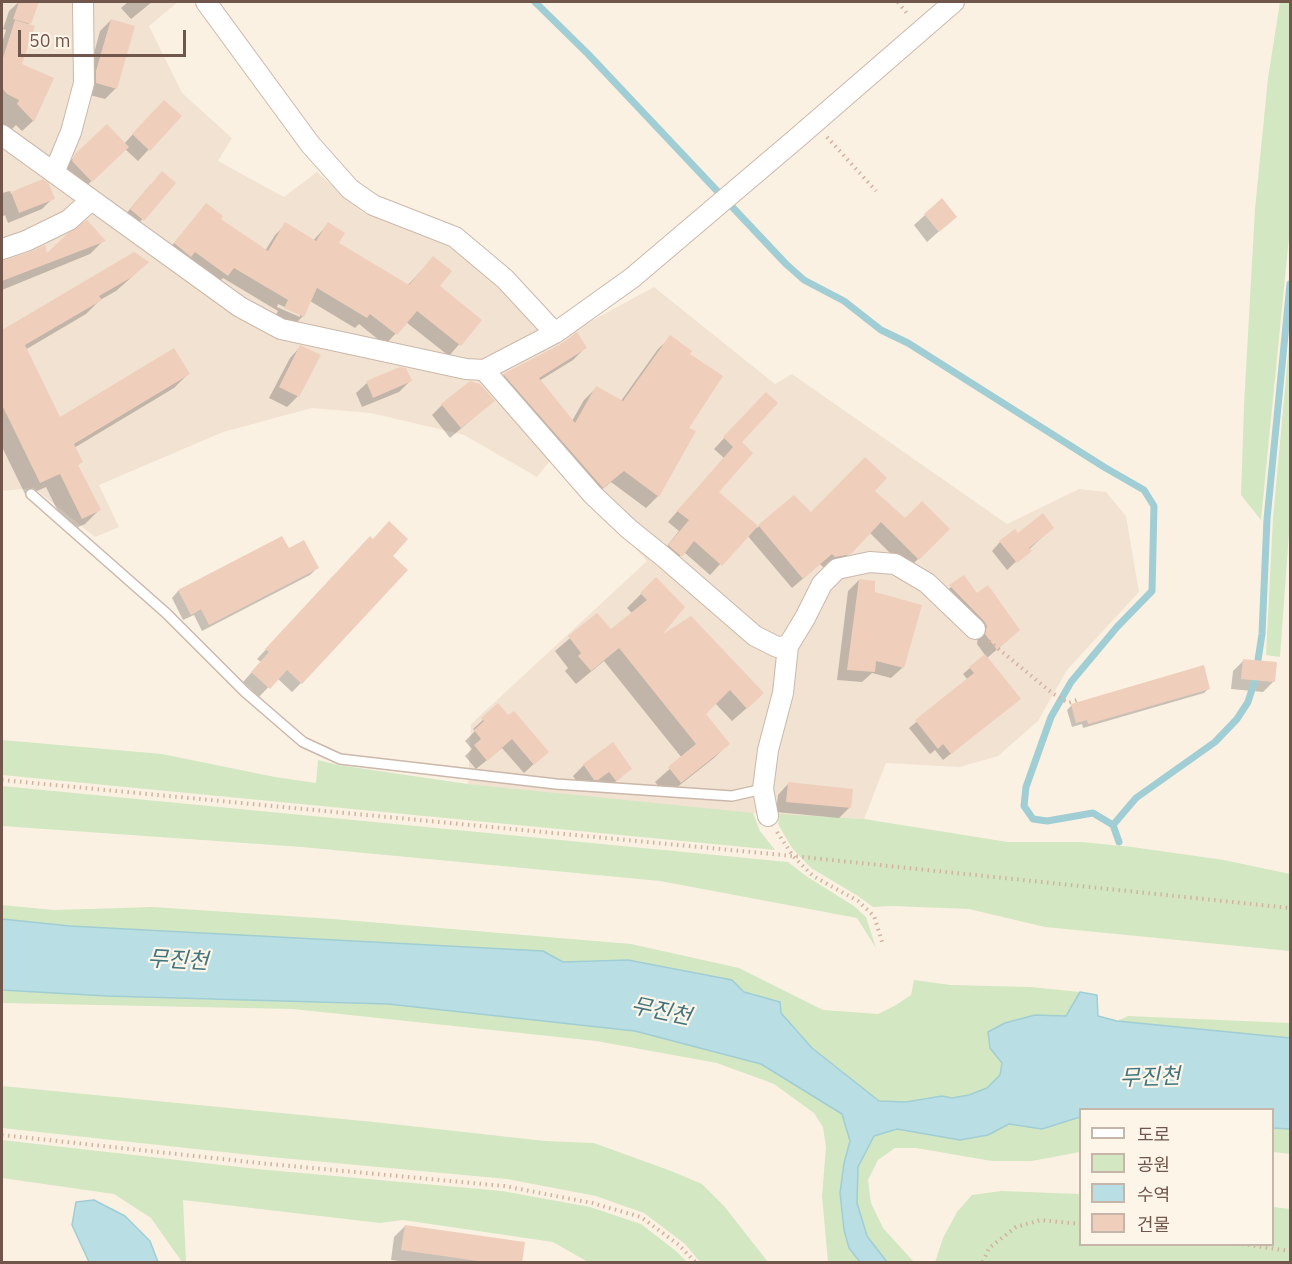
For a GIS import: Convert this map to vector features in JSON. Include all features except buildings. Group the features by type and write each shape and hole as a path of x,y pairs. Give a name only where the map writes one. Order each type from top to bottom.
{"street":[{"path":"54,172 71,132 84,83 83,2"},
{"path":"206,2 310,144 350,189 373,205 455,237 505,279 555,333"},
{"path":"2,135 240,307 281,329 466,369 484,370 555,333 632,278 954,2"},
{"path":"2,249 26,241 69,220 92,200"},
{"path":"484,370 593,495 629,529 754,636 777,647 788,646"},
{"path":"768,816 764,789 768,750 783,693 788,646 822,584 837,569 870,562 895,564 927,583 975,629"}],"lane":[{"path":"32,494 166,614 244,692 303,742 340,759 556,784 732,796 764,789"}],"path":[{"path":"814,123 876,191"},
{"path":"975,629 1052,693 1068,703 1077,700"},
{"path":"2,780 793,856 1290,908"},
{"path":"768,816 783,843 813,876 858,901 874,916 883,945"},
{"path":"2,1135 259,1163 504,1186 592,1203 641,1217 679,1245 694,1263"},
{"path":"983,1263 989,1248 1016,1227 1041,1220 1079,1224"},
{"path":"1250,1246 1290,1251"}],"shaded area":[{"path":"2,2 178,2 149,26 182,93 232,138 218,161 284,197 317,172 362,212 458,250 510,299 551,343 654,287 775,384 792,374 1007,524 1079,489 1106,492 1126,516 1139,592 1067,670 1038,721 998,756 960,767 886,763 864,819 729,812 468,784 471,724 647,561 553,457 537,477 464,435 371,413 312,408 223,432 99,485 119,527 95,537 34,488 2,491"}],"green space":[{"path":"1280,2 1290,2 1290,227 1261,520 1241,495 1244,405 1255,209 1268,78"},
{"path":"1290,335 1290,519 1280,657 1266,655 1273,518"},
{"path":"2,740 162,754 316,783 318,760 468,784 753,813 760,831 775,850 2,775"},
{"path":"2,786 788,862 854,906 866,917 876,948 857,918 660,881 302,847 2,826"},
{"path":"779,814 864,819 1008,842 1081,842 1132,847 1224,860 1290,874 1290,951 1045,927 969,909 873,907 811,868 792,848 778,824"},
{"path":"2,905 54,910 153,907 333,919 631,944 739,968 823,1010 878,1014 911,995 914,980 951,985 1031,987 1080,992 1066,1016 1035,1015 1005,1023 990,1048 1002,1063 1000,1075 987,1088 952,1098 942,1096 906,1102 879,1101 812,1048 781,1013 780,1002 744,992 732,980 628,960 563,962 543,951 70,926 2,919"},
{"path":"2,990 107,996 388,1004 635,1031 761,1064 842,1114 850,1141 840,1193 844,1230 849,1248 860,1262 828,1262 822,1196 826,1147 823,1127 814,1113 774,1084 717,1063 596,1041 293,1009 2,1003"},
{"path":"1128,1016 1290,1023 1290,1038 1117,1021"},
{"path":"2,1086 545,1141 594,1143 702,1184 724,1206 768,1262 700,1262 685,1244 644,1213 596,1196 507,1179 260,1156 2,1128"},
{"path":"1079,1117 1079,1152 1032,1161 992,1161 916,1148 895,1148 878,1160 868,1180 871,1203 883,1228 914,1262 887,1262 867,1236 857,1203 857,1167 873,1136 897,1129 960,1140 988,1135 1009,1124 1024,1127"},
{"path":"1274,1128 1290,1129 1290,1154 1274,1152"},
{"path":"2,1140 257,1169 502,1191 590,1207 641,1224 687,1262 588,1262 553,1242 403,1220 380,1223 183,1200 186,1262 182,1262 151,1218 114,1194 2,1178"},
{"path":"1001,1191 1079,1194 1079,1246 1274,1246 1274,1207 1290,1209 1290,1262 935,1262 943,1238 957,1212 972,1195"}],"water":[{"name":"무진천","path":"2,919 70,926 543,951 563,962 628,960 732,980 744,992 780,1002 781,1013 812,1048 879,1101 906,1102 942,1096 952,1098 987,1088 1000,1075 1002,1063 990,1048 988,1032 1005,1023 1035,1015 1066,1016 1080,992 1097,995 1098,1016 1117,1021 1290,1038 1290,1129 1274,1128 1274,1108 1079,1108 1079,1117 1042,1129 1009,1124 988,1135 960,1140 897,1129 874,1136 858,1167 857,1203 867,1236 887,1262 860,1262 849,1248 844,1230 840,1193 850,1141 842,1114 761,1064 635,1031 388,1004 107,996 2,990"},
{"path":"94,1200 125,1216 150,1241 158,1262 89,1262 72,1225 76,1202"}],"waterway":[{"path":"535,2 588,54 786,264 804,280 844,301 881,330 908,343 1144,490 1154,506 1152,591 1117,627 1071,682 1051,717 1026,787 1024,806 1033,819 1047,821 1093,813 1113,825 1119,842"},
{"path":"1113,825 1136,798 1215,742 1237,719 1248,702 1255,680 1262,634 1267,519 1290,284"}]}
